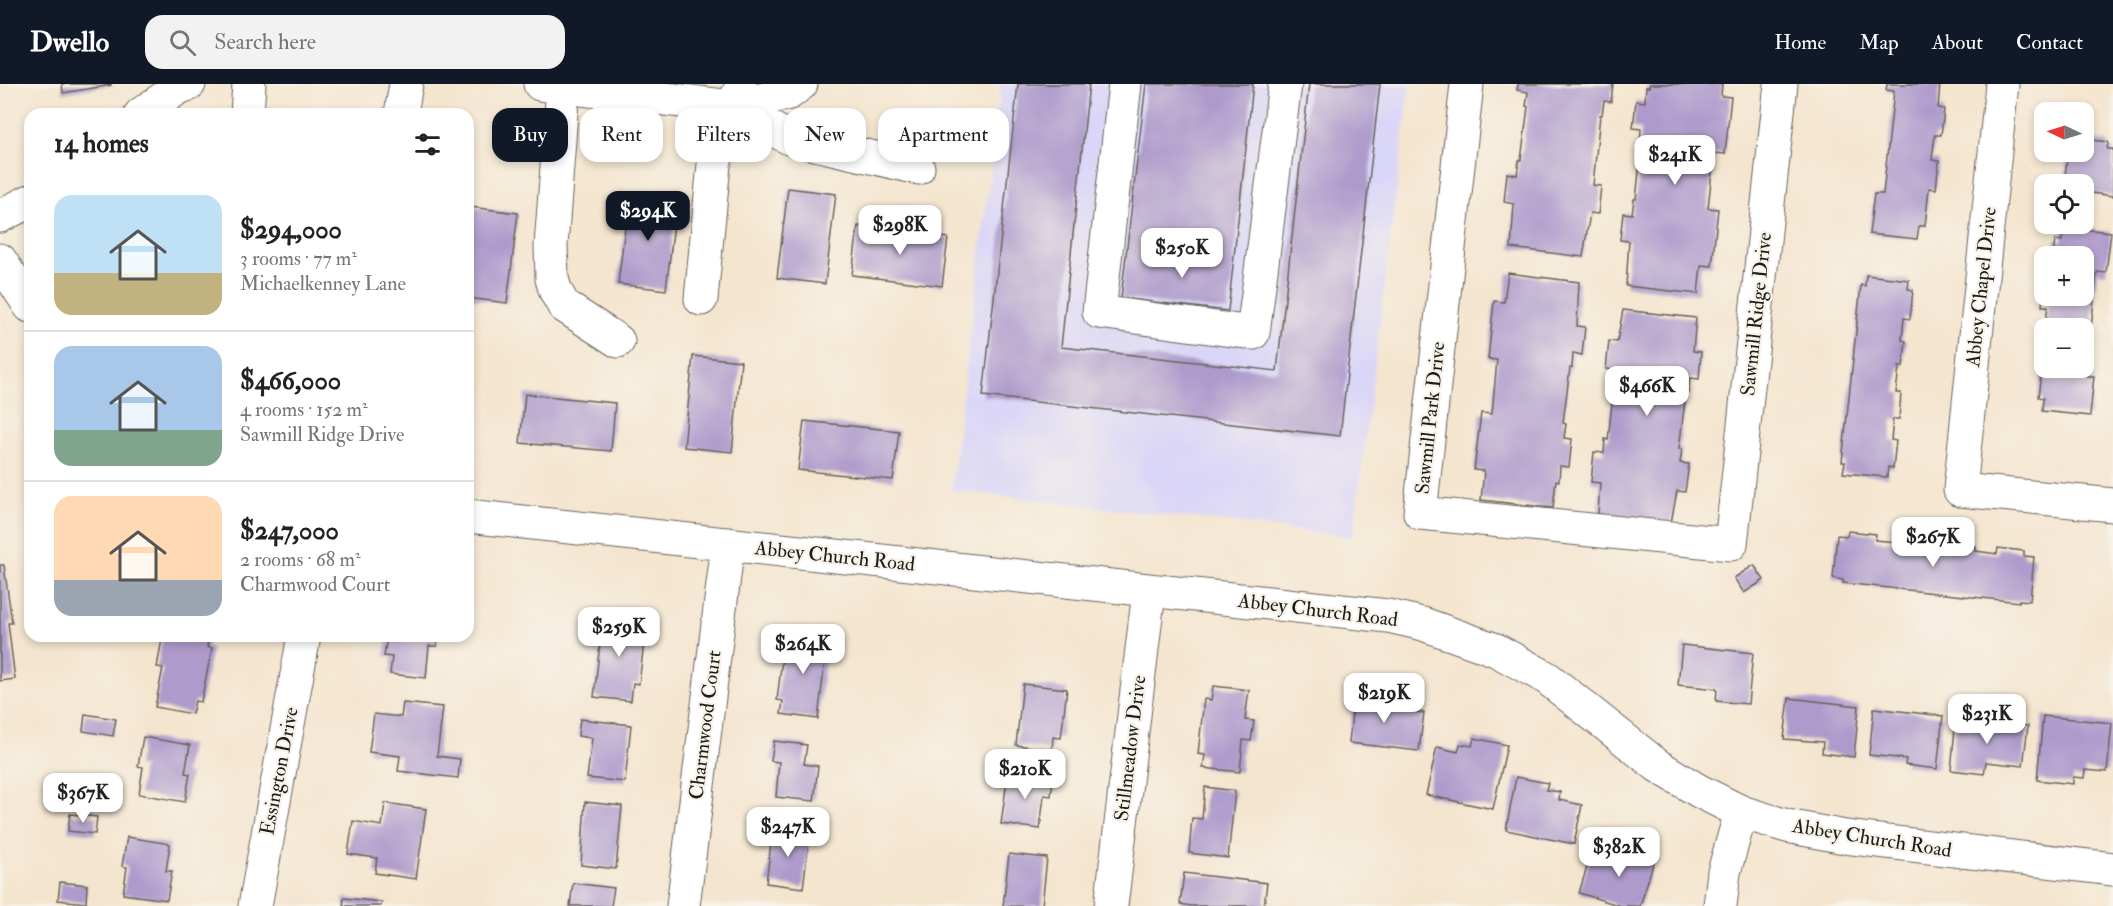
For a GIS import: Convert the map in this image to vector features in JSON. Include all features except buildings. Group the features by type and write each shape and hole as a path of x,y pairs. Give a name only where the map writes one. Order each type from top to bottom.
{"street":[{"path":"247,108 249,84"},
{"path":"402,108 406,84"},
{"path":"618,341 564,306 552,279 552,85 721,95 789,93 801,84"},
{"path":"1125,84 1099,312 1253,333 1285,84"},
{"name":"Sawmill Park Drive","path":"1467,84 1420,513 1731,544"},
{"name":"Sawmill Ridge Drive","path":"1731,544 1782,84"},
{"name":"Abbey Chapel Drive","path":"2002,84 1960,490 2113,505"},
{"path":"149,108 181,85"},
{"path":"721,95 789,138 918,168"},
{"path":"701,299 721,95"},
{"path":"0,216 24,204"},
{"path":"0,260 24,297"},
{"name":"Abbey Church Road","path":"474,517 1388,616 1423,624 1496,650 1547,678 1658,766 1699,791 1741,812 1787,826 1845,837 2113,869"},
{"name":"Charmwood Court","path":"683,906 728,544"},
{"name":"Stillmeadow Drive","path":"1111,906 1149,591"},
{"name":"Essington Drive","path":"255,906 303,642"},
{"path":"1719,906 1724,872 1741,812"}],"shaded area":[{"path":"1001,84 1410,84 1353,537 951,490 991,162 1009,162 1009,108 998,108"}]}
